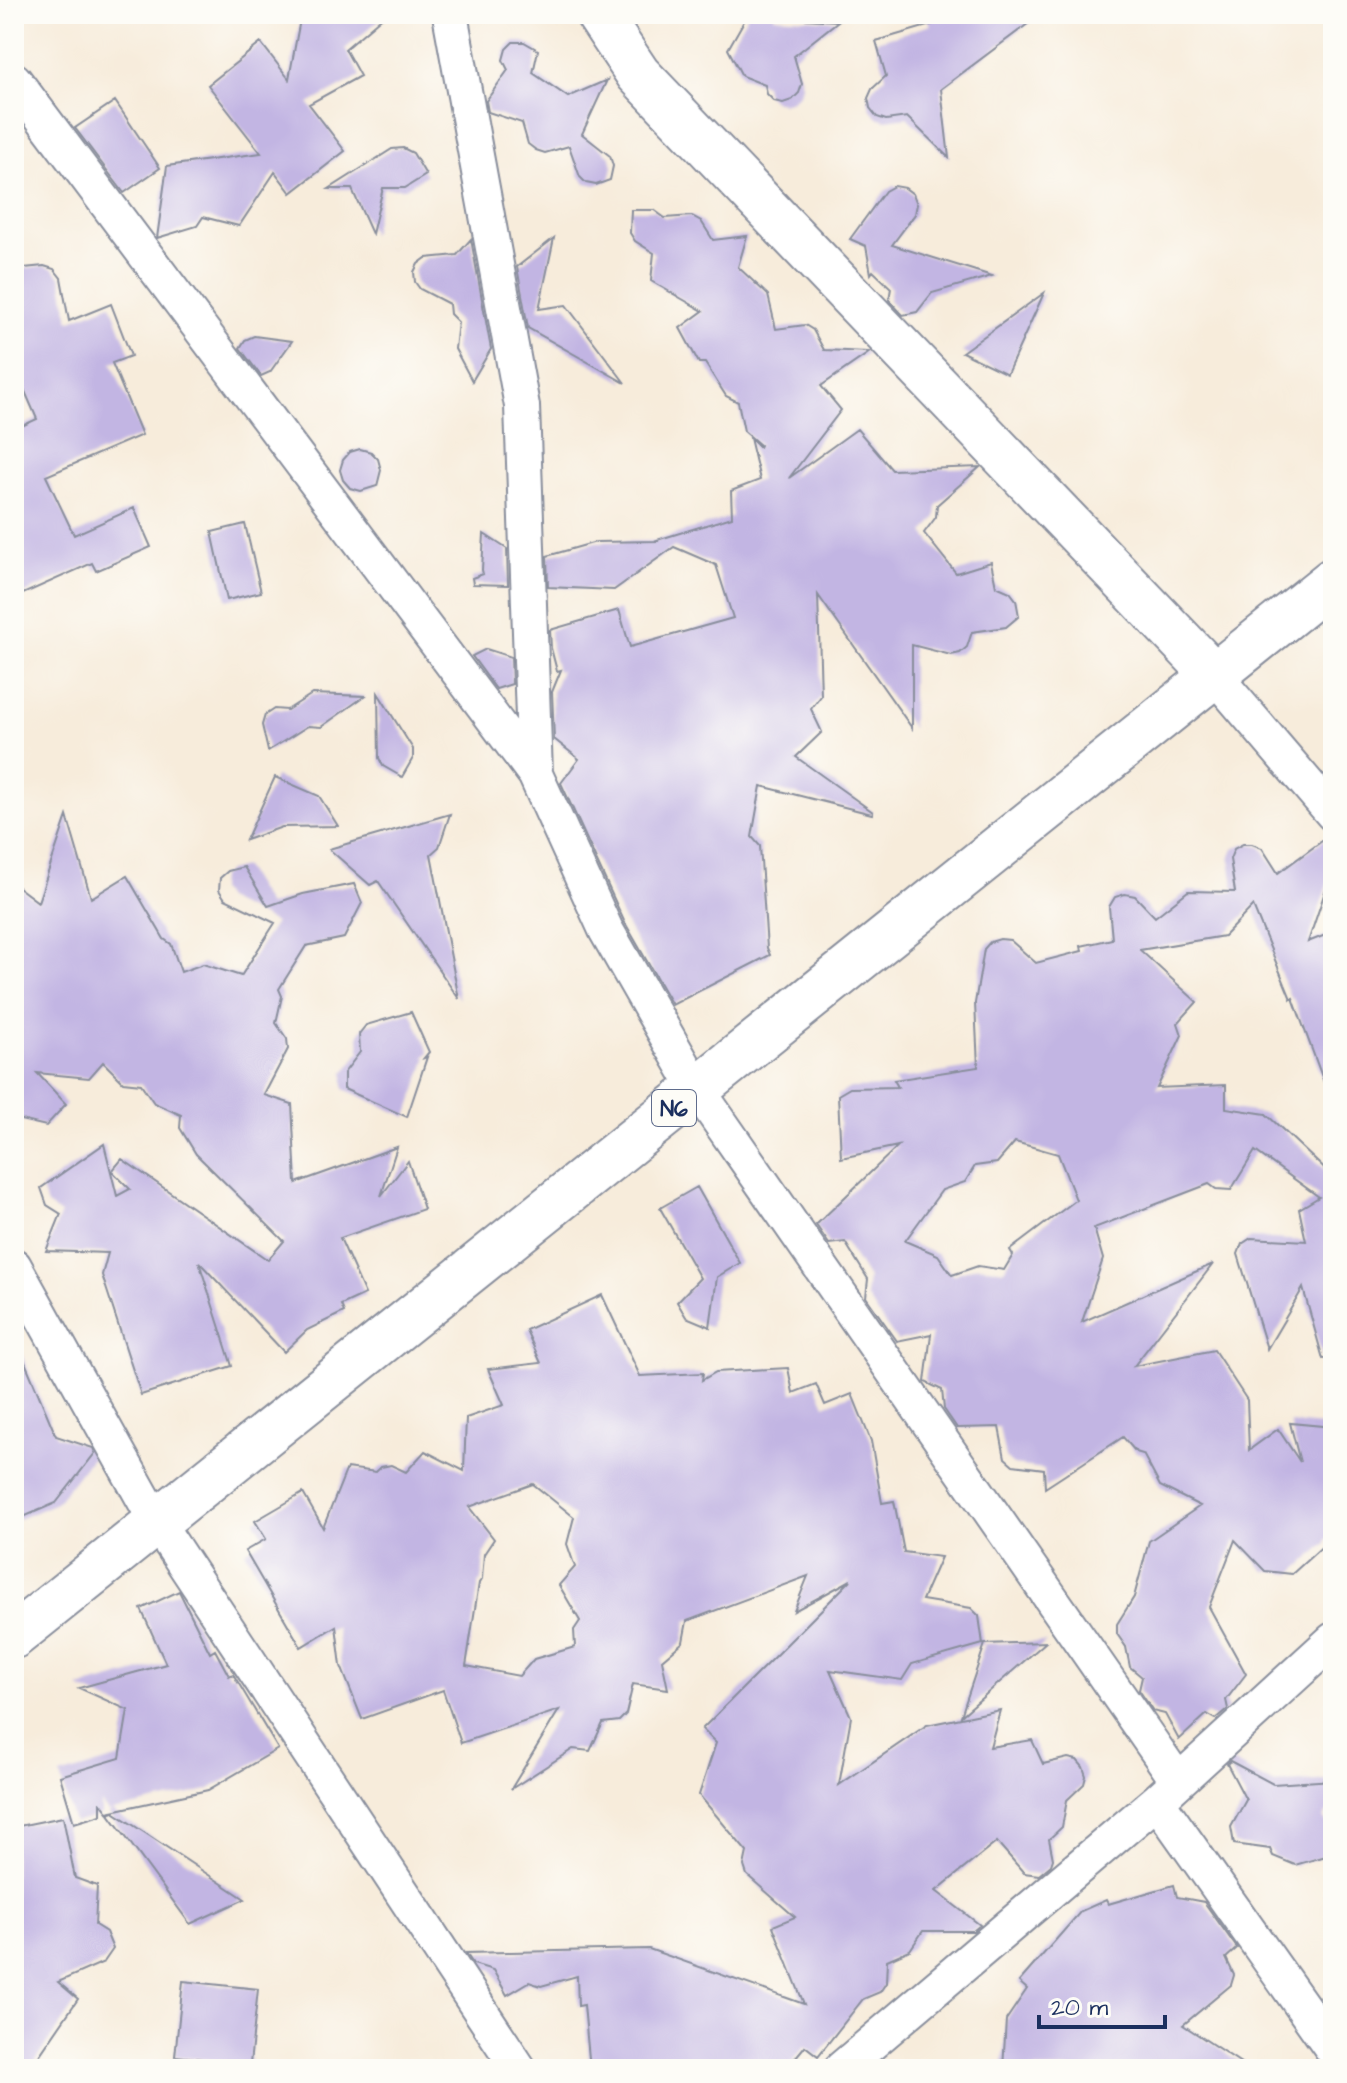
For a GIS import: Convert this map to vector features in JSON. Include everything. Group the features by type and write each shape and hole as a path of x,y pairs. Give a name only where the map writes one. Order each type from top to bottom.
{"main road":[{"path":"598,14 638,74 1215,676"},
{"name":"N6","path":"14,1636 1333,580"}],"street":[{"path":"450,14 522,406 535,774"},
{"path":"14,80 535,774 606,930 697,1089 1168,1791 1333,2050"},
{"path":"1215,676 1333,814"},
{"path":"14,1266 156,1521 519,2069"},
{"path":"841,2069 1168,1791 1333,1640"}],"building":[{"path":"301,14 386,14 345,49 360,76 309,104 345,151 291,193 275,172 239,226 203,217 197,226 157,238 167,166 261,153 208,85 261,43 289,79"},
{"path":"748,14 838,21 794,56 802,84 792,100 783,103 774,101 767,94 765,85 742,76 728,49"},
{"path":"923,14 1041,14 941,89 949,158 907,117 886,120 877,117 870,108 868,98 872,89 886,76 876,41 931,25"},
{"path":"513,42 524,42 538,50 533,73 568,97 607,80 582,134 610,156 613,166 610,180 596,185 586,183 580,177 569,146 545,153 536,150 528,144 522,123 488,112 486,101 508,70 503,60 506,49"},
{"path":"115,101 160,168 124,193 75,128"},
{"path":"403,148 413,153 426,175 405,188 383,188 372,234 352,189 329,189 392,149"},
{"path":"894,186 905,188 913,194 917,204 915,214 892,245 992,276 932,293 917,312 903,315 889,300 891,288 873,271 871,274 866,246 850,239 885,191"},
{"path":"631,210 654,210 665,218 692,216 701,221 713,240 747,236 738,267 768,295 776,329 805,325 813,330 824,350 870,352 821,386 841,410 789,478 857,429 892,470 980,467 937,505 936,517 924,533 956,573 991,562 996,586 1010,592 1016,600 1019,616 1006,627 972,632 967,647 960,653 951,655 912,645 912,728 818,595 821,696 811,709 822,732 796,757 873,812 761,786 752,837 760,846 770,955 672,1005 624,921 561,783 579,759 554,739 552,692 561,670 557,671 550,630 619,610 630,647 733,618 716,565 674,547 614,590 548,587 547,556 596,542 659,541 732,517 731,491 760,480 750,438 760,445 744,431 738,402 726,396 705,363 699,363 680,328 703,311 651,281 654,253 635,241 630,233"},
{"path":"554,238 539,309 566,305 625,383 528,328 517,267"},
{"path":"471,239 491,349 472,381 455,349 458,322 450,314 449,304 420,289 414,272 426,258 457,255"},
{"path":"44,266 54,269 61,278 69,321 111,304 131,356 112,363 142,435 46,476 74,535 134,508 151,547 96,571 92,563 14,598 14,409 22,426 37,419 14,366 14,269"},
{"path":"1044,293 1007,374 962,352"},
{"path":"254,336 292,341 270,372 261,376 240,348 245,340"},
{"path":"360,449 371,452 378,459 381,470 377,486 361,491 350,488 340,470 350,452"},
{"path":"245,524 261,592 227,600 212,532"},
{"path":"484,534 507,549 508,585 473,584 472,578 483,574"},
{"path":"486,649 511,657 512,684 496,689 472,656"},
{"path":"378,693 413,749 413,758 402,777 383,766 379,758"},
{"path":"312,694 365,696 321,727 308,726 268,751 262,725 265,715 274,709 287,710"},
{"path":"275,777 319,796 338,826 282,827 246,840"},
{"path":"450,814 439,847 431,854 459,999 378,881 370,885 329,849"},
{"path":"67,816 91,898 127,876 164,939 171,944 181,972 203,964 241,976 275,923 225,899 219,890 220,878 228,871 244,867 268,906 303,894 354,884 362,903 344,938 306,946 279,989 282,996 276,1023 287,1039 288,1049 264,1095 292,1104 296,1183 397,1147 381,1196 408,1161 424,1209 340,1238 365,1294 341,1305 344,1312 307,1330 284,1352 199,1262 232,1366 141,1395 102,1275 108,1253 46,1251 61,1214 47,1205 41,1188 104,1144 117,1196 130,1189 112,1171 122,1159 268,1260 284,1241 196,1154 180,1128 181,1115 154,1103 141,1084 123,1082 103,1062 89,1078 37,1073 66,1104 46,1126 21,1120 14,1111 14,884 38,902"},
{"path":"1333,833 1333,868 1308,942 1333,932 1333,1096 1329,1096 1293,998 1253,906 1224,936 1140,950 1197,1002 1178,1023 1182,1035 1157,1088 1226,1085 1226,1108 1266,1114 1333,1177 1333,1358 1323,1359 1303,1288 1267,1349 1238,1254 1242,1244 1251,1238 1306,1241 1299,1209 1319,1197 1255,1151 1231,1190 1216,1189 1209,1184 1094,1228 1103,1259 1082,1322 1213,1264 1134,1366 1214,1350 1247,1400 1249,1450 1278,1429 1300,1462 1290,1423 1333,1427 1333,1538 1326,1539 1326,1543 1292,1574 1265,1571 1235,1540 1209,1607 1246,1674 1226,1700 1228,1709 1216,1719 1207,1714 1179,1740 1165,1714 1153,1711 1139,1690 1142,1677 1130,1667 1126,1647 1117,1634 1117,1624 1134,1597 1149,1541 1200,1506 1160,1486 1143,1454 1136,1452 1123,1437 1045,1488 1044,1469 1013,1465 1005,1458 999,1427 957,1428 944,1409 942,1390 925,1382 931,1334 897,1341 866,1297 868,1279 845,1242 829,1244 816,1225 898,1146 841,1158 838,1095 850,1088 898,1087 894,1080 978,1067 975,1003 984,949 990,942 1010,940 1036,963 1082,951 1081,946 1112,939 1109,907 1115,897 1125,894 1135,896 1155,917 1188,891 1235,892 1230,859 1234,849 1243,844 1262,848 1278,873","holes":["1015,1142 1058,1154 1076,1200 1010,1250 1013,1255 1004,1270 978,1266 952,1275 938,1255 905,1241 942,1190 965,1182 975,1166 997,1163"]},
{"path":"411,1012 429,1052 424,1058 427,1057 407,1117 344,1089 344,1073 360,1052 359,1034 366,1025"},
{"path":"697,1187 740,1263 717,1277 710,1327 686,1317 677,1302 700,1278 660,1208"},
{"path":"602,1295 640,1376 703,1373 702,1380 716,1372 788,1368 793,1393 816,1384 825,1405 852,1394 871,1441 882,1503 894,1501 904,1552 941,1557 922,1600 971,1608 979,1616 983,1644 912,1664 902,1680 830,1670 851,1717 839,1785 927,1725 1000,1710 990,1747 1032,1740 1043,1764 1068,1758 1077,1760 1083,1767 1086,1776 1084,1784 1067,1800 1062,1827 1049,1839 1053,1859 1051,1865 1039,1875 1024,1873 997,1842 936,1891 980,1925 973,1931 923,1931 910,1950 887,1960 886,1983 880,1992 863,1999 818,2056 805,2046 786,2069 590,2069 584,2005 578,2006 577,1976 541,1986 529,1982 507,1995 493,1970 473,1964 466,1953 649,1949 804,2004 773,1926 795,1917 747,1875 744,1866 747,1852 699,1795 716,1743 702,1729 851,1580 794,1611 808,1576 687,1621 683,1642 662,1660 668,1689 633,1684 626,1714 619,1721 603,1723 590,1751 573,1749 511,1789 559,1710 461,1743 443,1690 362,1719 341,1666 336,1626 301,1647 245,1551 266,1539 255,1521 303,1493 323,1528 347,1468 376,1472 381,1467 391,1465 406,1472 425,1451 464,1471 466,1418 504,1405 488,1369 541,1363 526,1330","holes":["533,1484 574,1517 567,1544 575,1567 559,1585 580,1621 574,1630 575,1647 534,1659 519,1676 466,1666 484,1554 494,1539 469,1507"]},
{"path":"14,1336 56,1436 93,1448 95,1453 56,1503 14,1521"},
{"path":"179,1591 210,1653 215,1650 229,1676 233,1674 278,1749 208,1790 108,1812 101,1803 101,1815 74,1823 60,1776 120,1758 128,1710 79,1688 166,1664 141,1609"},
{"path":"1046,1642 961,1716 985,1644"},
{"path":"1230,1761 1273,1784 1333,1780 1333,1804 1323,1818 1333,1831 1333,1854 1295,1865 1273,1856 1270,1849 1234,1844 1231,1827 1246,1800 1227,1764"},
{"path":"112,1811 245,1899 190,1924 109,1814"},
{"path":"63,1817 75,1878 97,1886 95,1925 106,1932 113,1949 104,1962 58,1982 78,1999 30,2069 14,2069 14,1827"},
{"path":"1174,1885 1177,1897 1204,1902 1237,1948 1226,1958 1234,1975 1231,1985 1183,2025 1250,2069 1003,2069 1006,2020 1027,1989 1019,1982 1081,1911 1106,1900 1108,1904"},
{"path":"183,1981 258,1989 250,2064 175,2056"}]}
